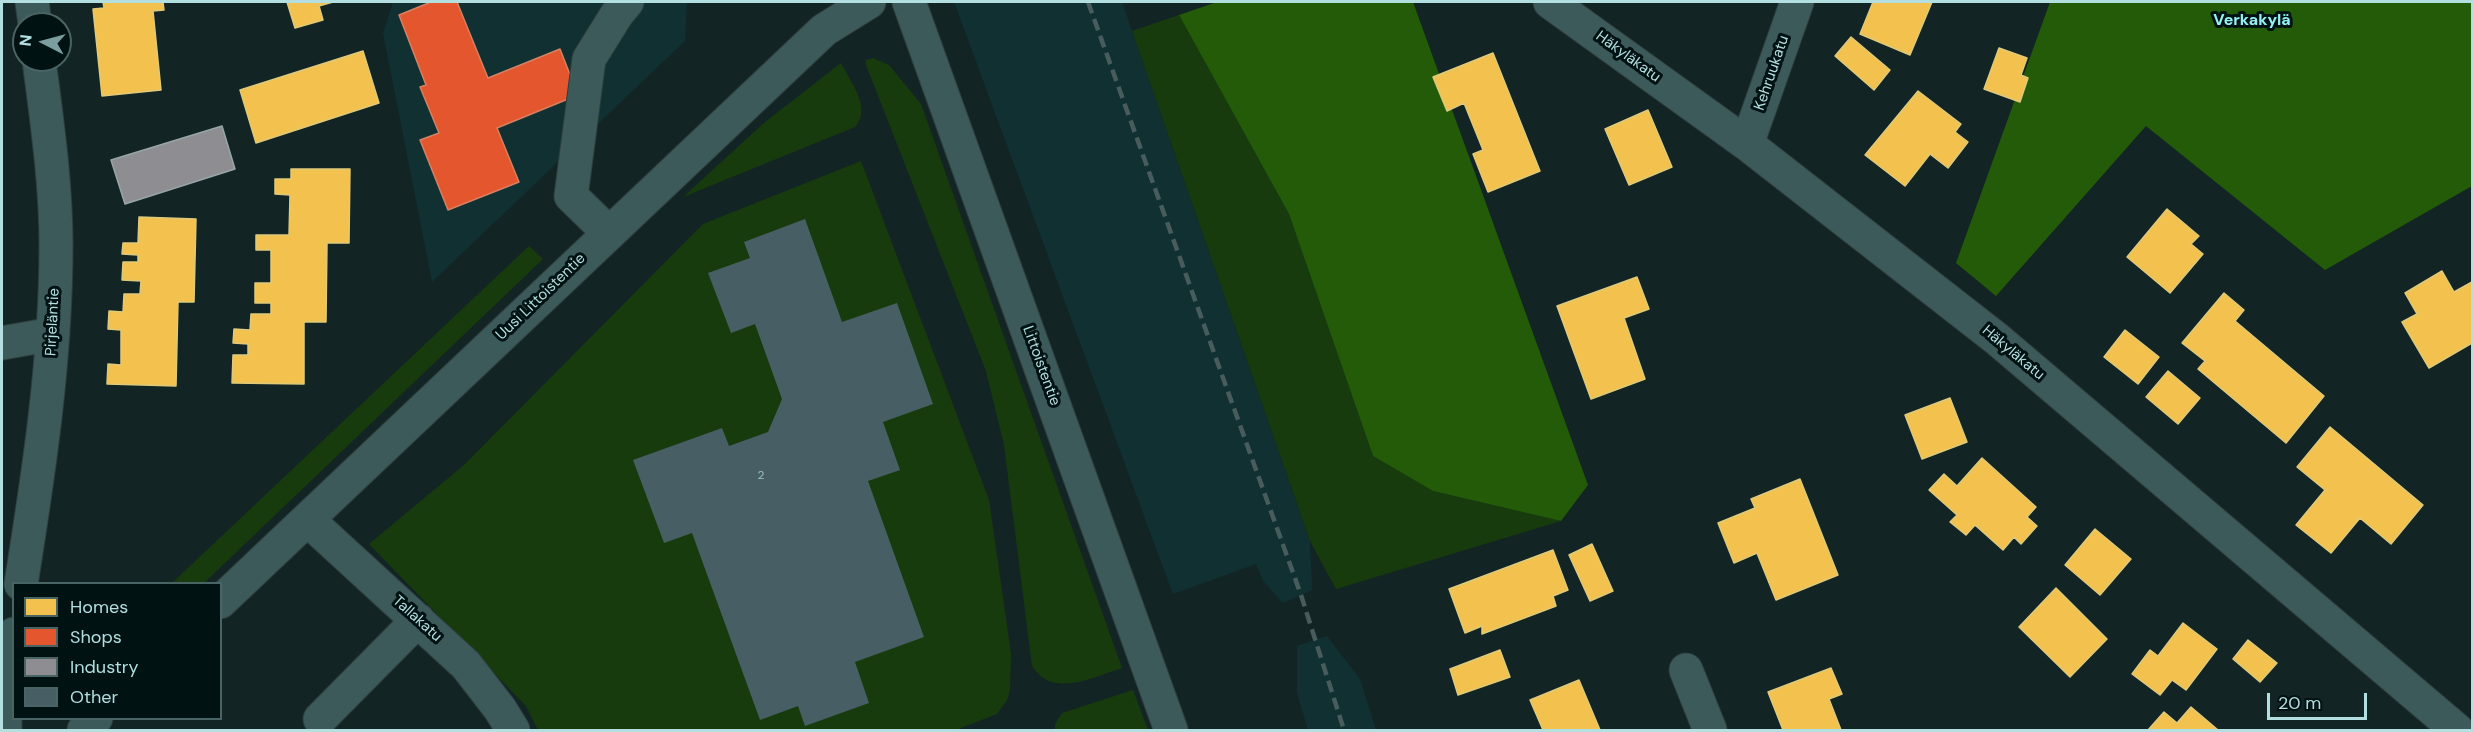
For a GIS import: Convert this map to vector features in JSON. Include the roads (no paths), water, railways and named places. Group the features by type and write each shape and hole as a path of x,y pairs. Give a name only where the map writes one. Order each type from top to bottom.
{"street":[{"path":"609,233 570,196 589,59 627,2"},
{"name":"Uusi Littoistentie","path":"222,600 824,30 869,2"},
{"name":"Littoistentie","path":"909,2 1171,730"},
{"name":"Häkyläkatu","path":"1550,2 1747,144 1997,339 2457,730"},
{"name":"Kehruukatu","path":"1747,144 1797,2"},
{"name":"Pirjeläntie","path":"21,582 48,406 53,334 56,244 54,187 40,72"},
{"path":"2,343 53,334"},
{"name":"Tallakatu","path":"308,520 466,665 513,730"},
{"path":"320,718 418,620"},
{"path":"4,725 5,688 12,646"},
{"path":"1686,670 1710,730"}],"railway":[{"path":"1088,2 1301,595 1344,730"}],"district":[{"name":"Verkakylä","path":"2252,21"}]}
